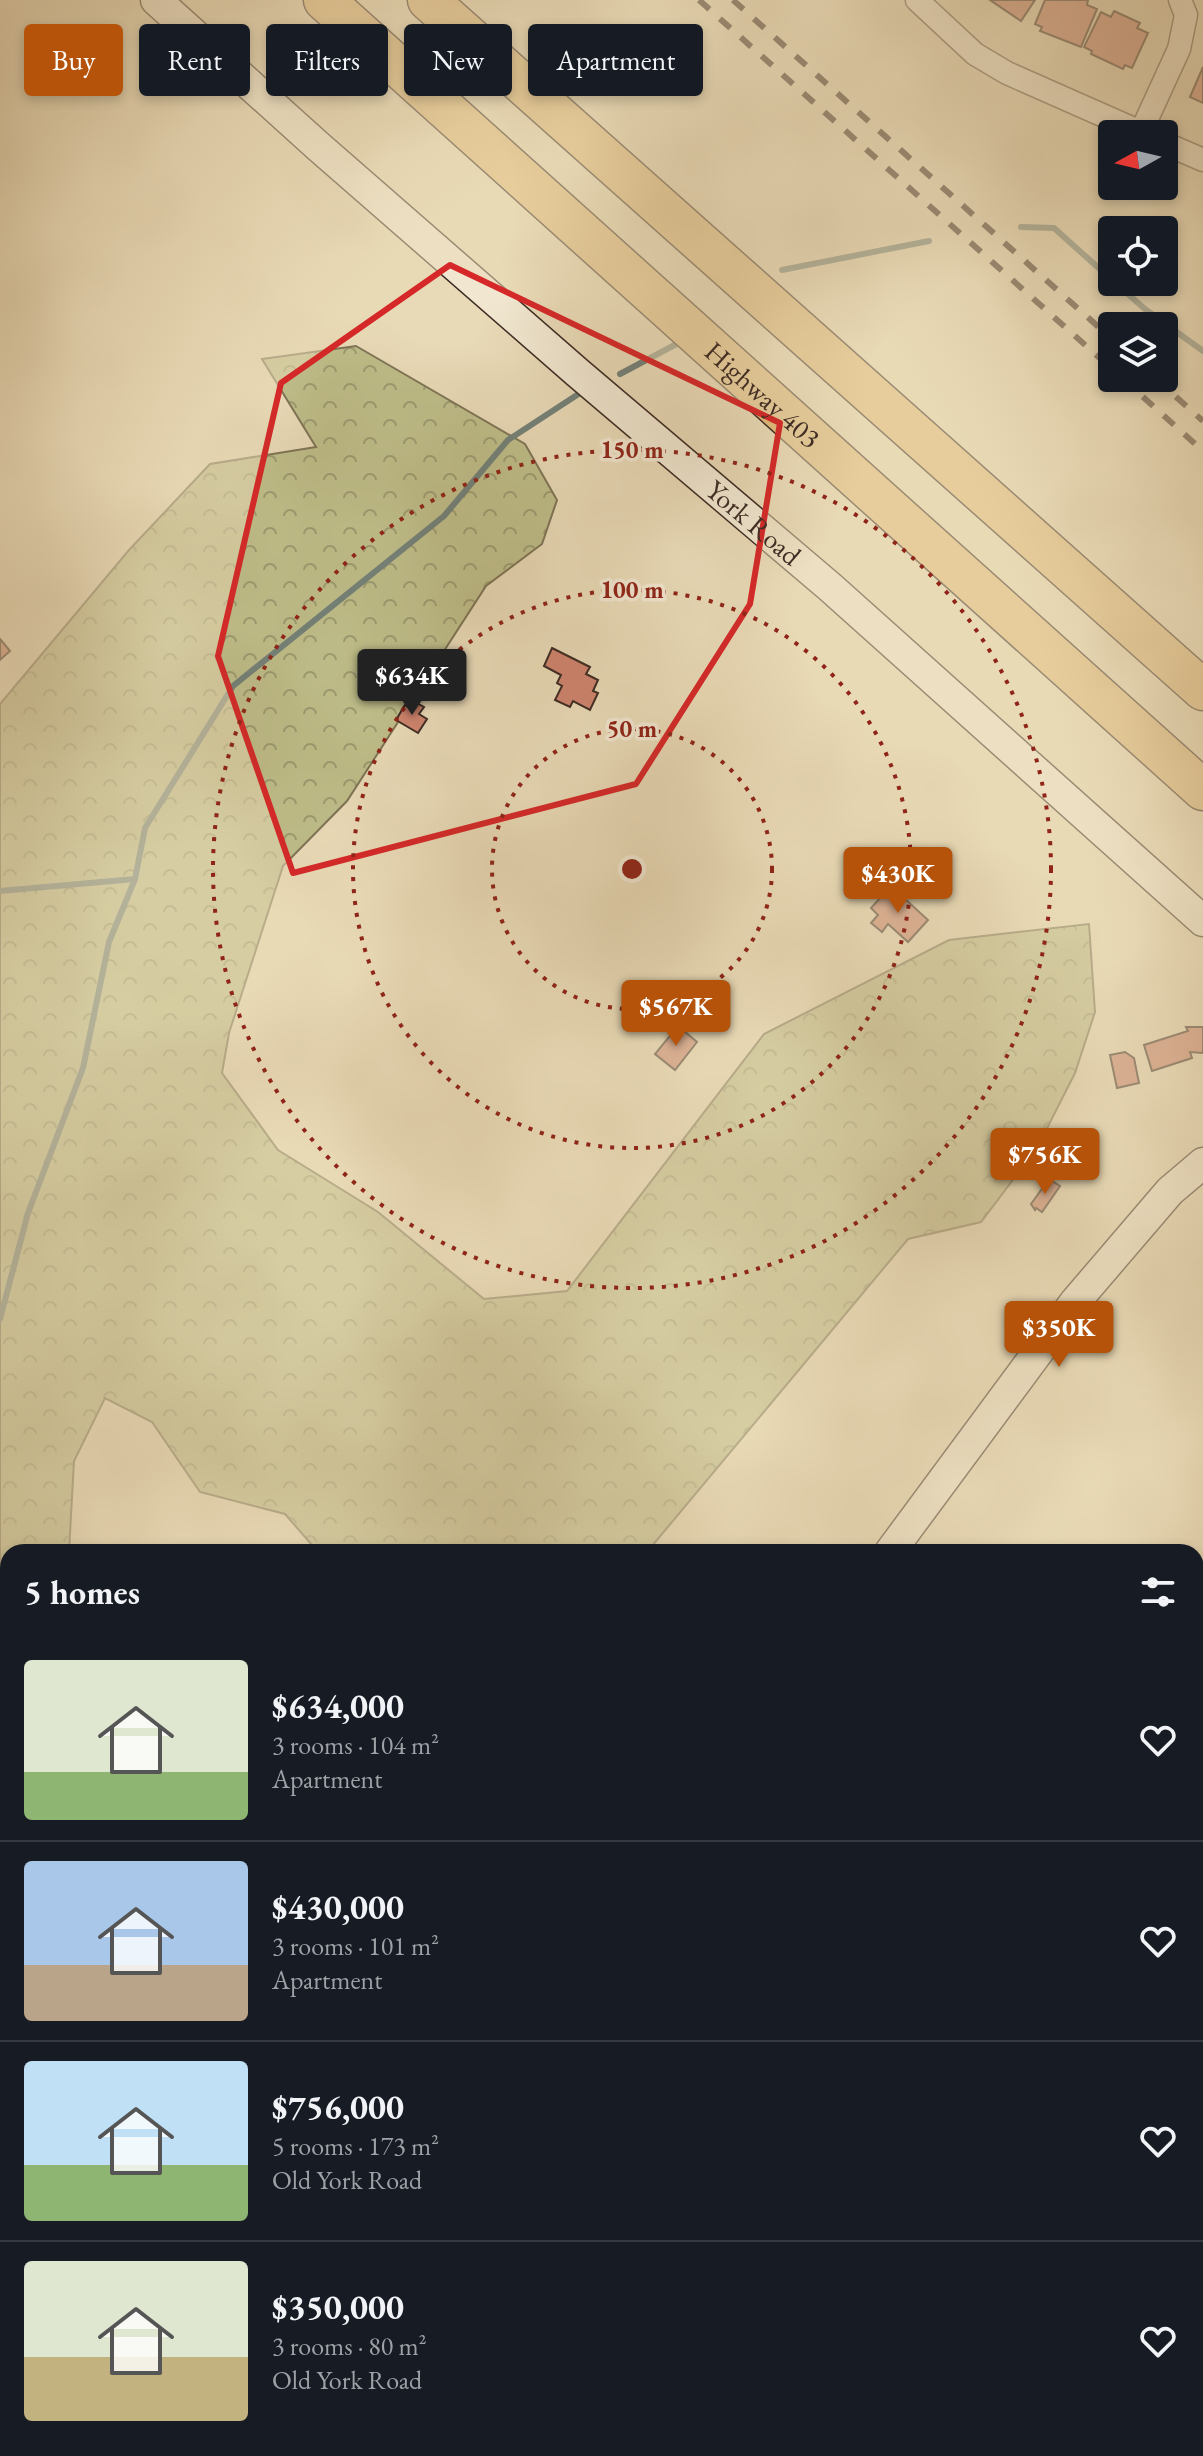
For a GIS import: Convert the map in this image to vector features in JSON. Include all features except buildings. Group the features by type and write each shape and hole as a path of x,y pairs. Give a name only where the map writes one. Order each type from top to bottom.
{"highway":[{"name":"Highway 403","path":"324,0 1203,790"},
{"path":"428,0 1203,690"}],"street":[{"name":"York Road","path":"156,0 554,353 830,587 1203,921"},
{"path":"917,0 975,54 1007,73 1114,120"},
{"path":"1149,120 1179,49 1186,15 1180,0"},
{"path":"1178,149 1203,160"},
{"path":"896,1544 1075,1302 1170,1191 1203,1163"}],"highlighted area":[{"path":"450,265 780,423 750,604 636,784 293,873 218,656 281,383"}],"green space":[{"path":"356,346 525,444 557,500 542,544 486,586 347,801 283,866 229,1033 222,1073 278,1150 378,1212 484,1299 567,1291 764,1034 949,940 1089,924 1095,1012 1075,1073 1037,1148 981,1222 908,1239 654,1544 311,1544 285,1514 200,1492 152,1422 105,1398 74,1461 69,1544 0,1544 0,704 129,550 210,464 316,447 262,359"}],"waterway":[{"path":"1021,227 1054,228 1098,267"},
{"path":"782,270 929,241"},
{"path":"1130,296 1203,351"},
{"path":"620,374 684,340"},
{"path":"0,1319 28,1213 83,1068 109,942 135,879 145,828 233,686 444,516 508,440 580,393"},
{"path":"0,891 135,879"}],"railway":[{"path":"699,0 1098,356"},
{"path":"733,0 1098,326"},
{"path":"1138,392 1203,451"},
{"path":"1171,392 1203,421"}]}
